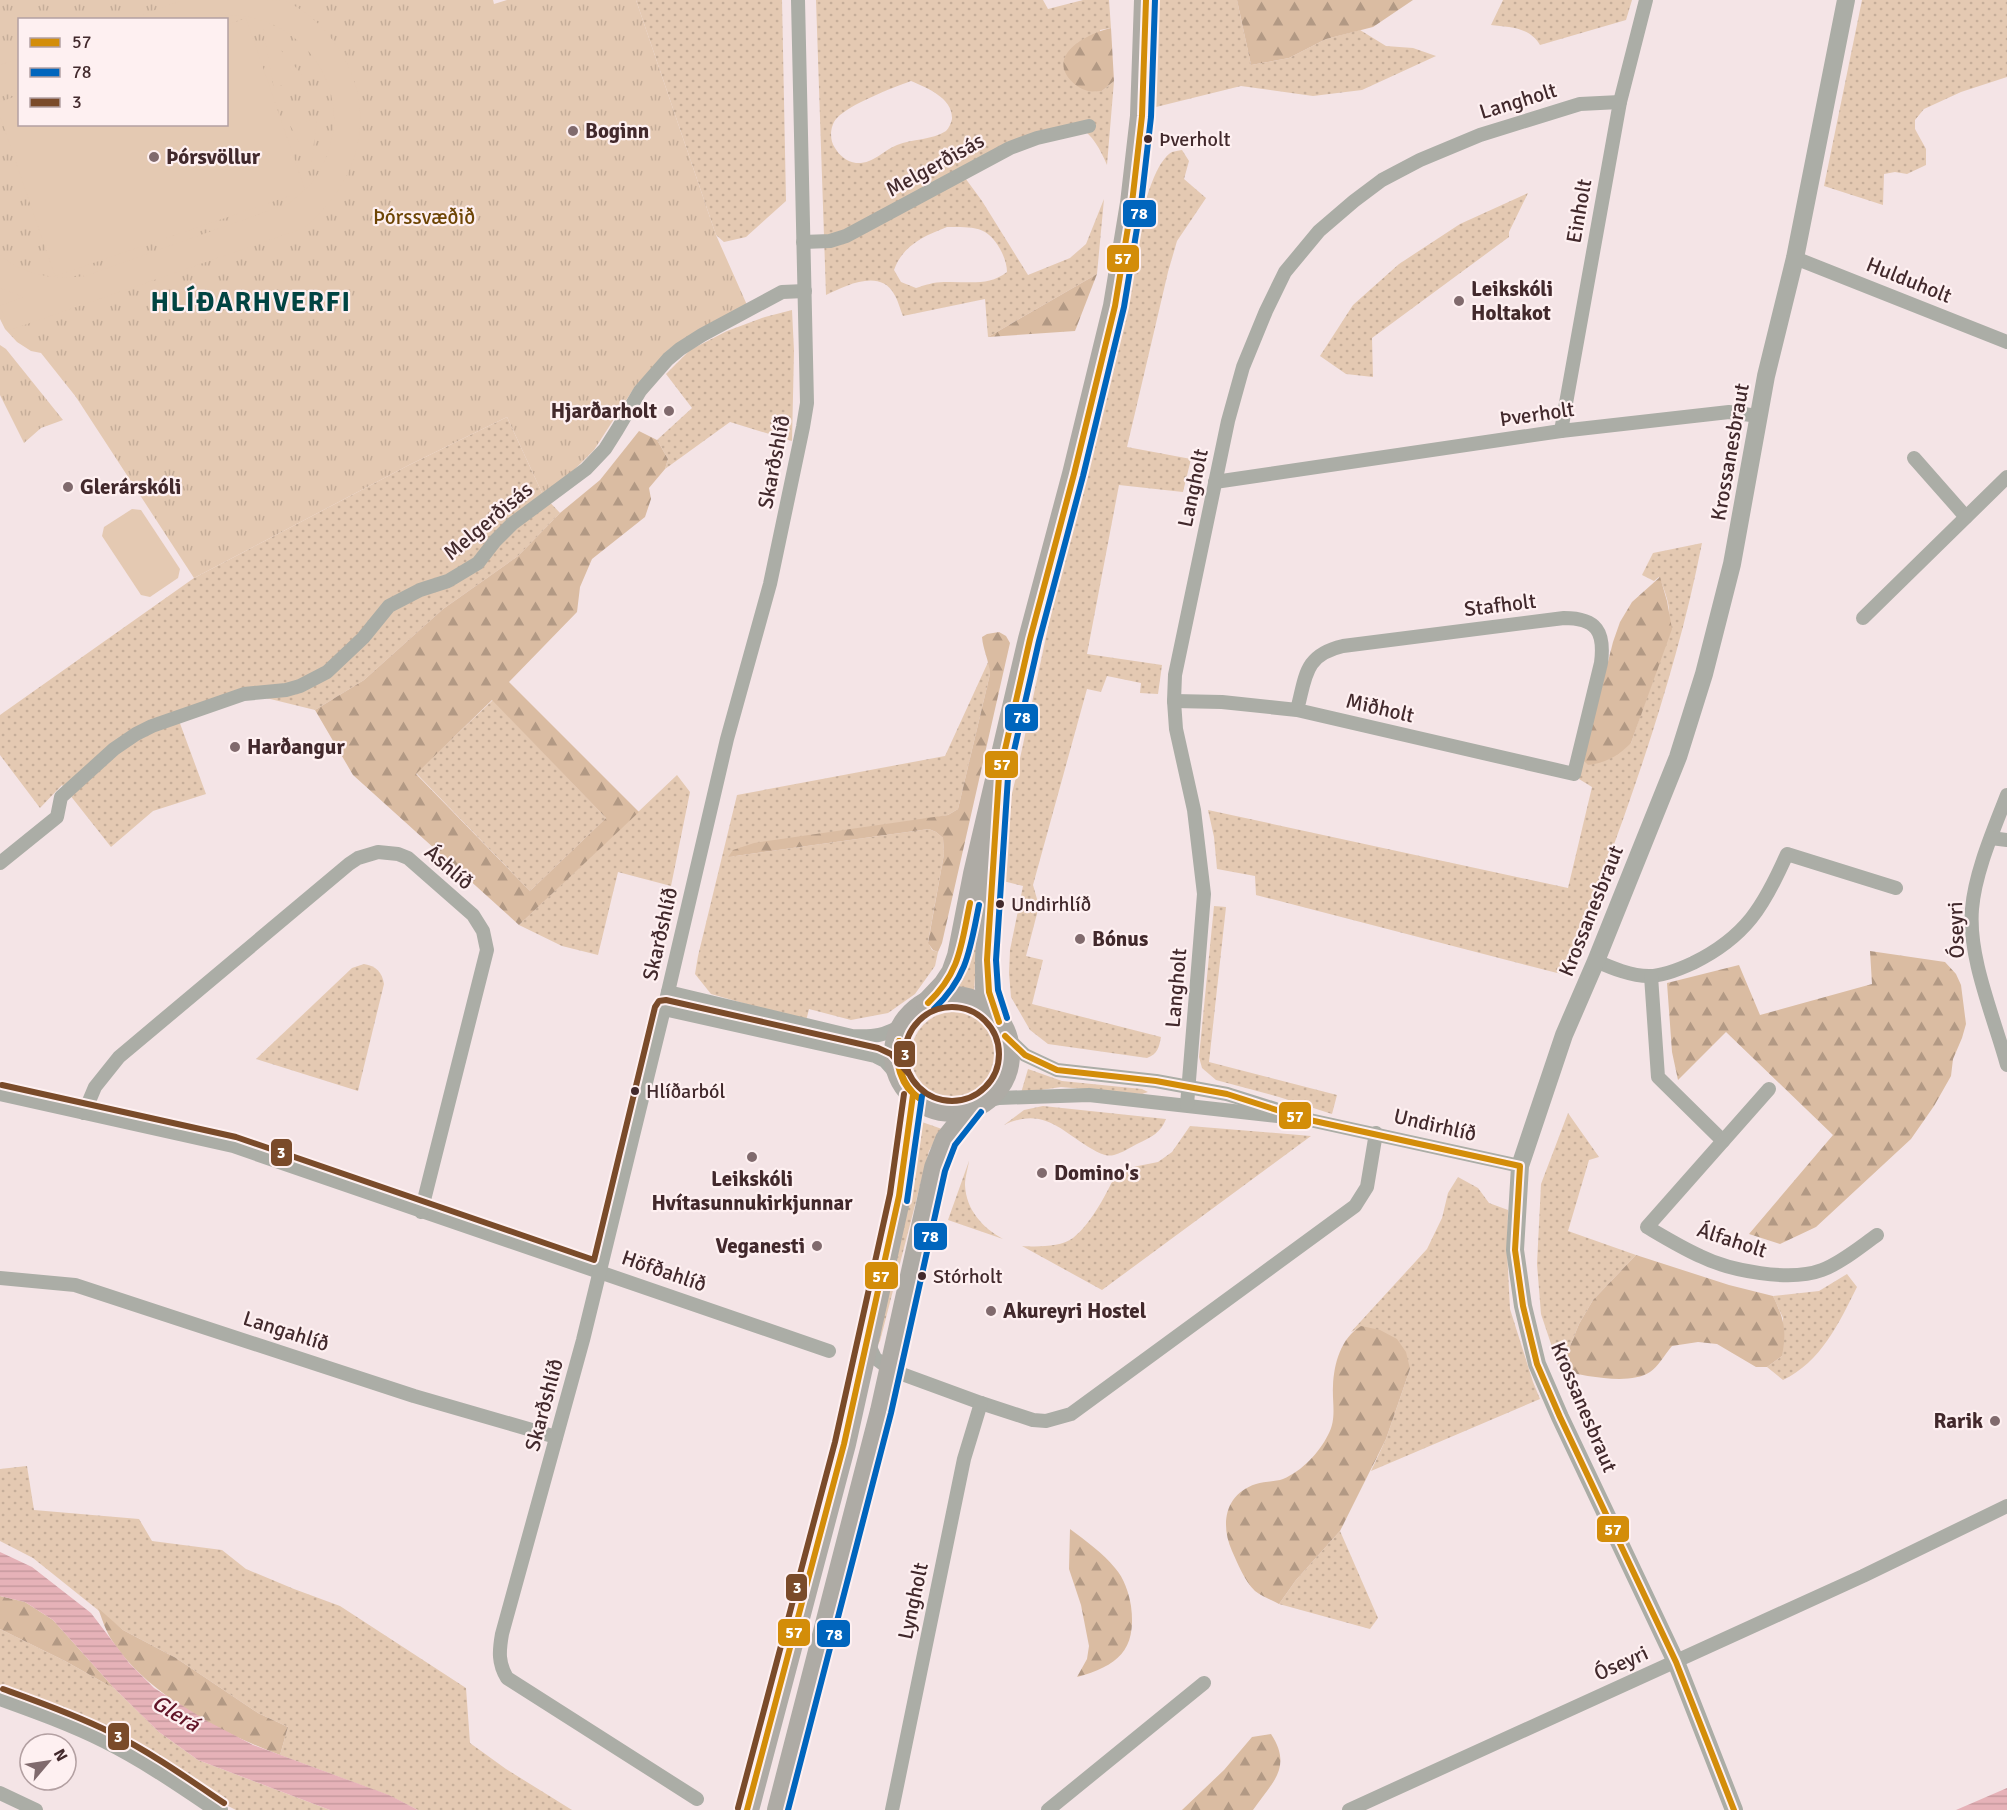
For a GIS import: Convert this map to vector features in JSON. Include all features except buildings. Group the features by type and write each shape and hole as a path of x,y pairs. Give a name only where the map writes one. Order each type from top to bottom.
{"highway":[{"path":"978,1104 953,1111 942,1110 932,1107 907,1087 897,1065 898,1037 911,1015 928,1003 945,985 953,973 959,956 975,874 1030,639 1074,474 1115,306 1132,203 1142,116 1146,0"},
{"path":"779,1810 891,1370 940,1154 955,1128 978,1104 994,1093 1008,1066 1008,1051 987,988 999,776"},
{"path":"928,1003 944,998 959,998 975,1002 988,1011 1002,1029"},
{"path":"747,1810 844,1444 899,1196 907,1087"}],"street":[{"name":"Skarðshlíð","path":"697,1799 507,1678 502,1670 499,1656 502,1634 600,1272 727,740 770,584 803,427 807,403 798,0"},
{"name":"Einholt","path":"1561,431 1620,102 1646,0"},
{"name":"Krossanesbraut","path":"1734,1810 1676,1662 1537,1364 1523,1306 1515,1250 1520,1166 1564,1035 1678,757 1704,675 1732,564 1758,416 1795,258 1846,0"},
{"name":"Langholt","path":"1187,1105 1204,894 1194,810 1176,729 1175,675 1228,421 1243,367 1266,311 1285,272 1319,231 1382,180 1420,160 1479,135 1580,104 1620,102"},
{"name":"Melgerðisás","path":"803,242 830,241 846,236 1010,148 1037,138 1089,126"},
{"name":"Hulduholt","path":"1795,258 2007,342"},
{"name":"Melgerðisás","path":"0,863 57,817 61,797 114,748 136,734 152,726 244,694 286,690 300,686 327,672 363,638 389,606 420,590 448,581 478,563 512,524 586,469 617,430 640,391 680,349 782,292 805,291"},
{"name":"Þverholt","path":"1215,482 1561,431 1729,412 1758,416"},
{"path":"1914,458 1966,517"},
{"path":"1863,618 2007,477"},
{"name":"Stafholt","path":"1298,710 1307,673 1315,658 1328,649 1553,619 1581,618 1592,624 1599,633 1603,646 1601,663 1574,774"},
{"name":"Miðholt","path":"1174,701 1222,702 1298,710 1574,774"},
{"name":"Óseyri","path":"2007,795 1984,853 1972,908 1976,960 2007,1065"},
{"path":"1991,838 2007,840"},
{"name":"Áshlíð","path":"84,1113 95,1087 118,1057 349,864 368,854 378,852 399,854 416,864 473,915 483,931 487,950 421,1212"},
{"path":"1596,961 1641,976 1651,976 1684,967 1706,957 1740,933 1767,896 1787,854 1896,888"},
{"path":"1651,976 1658,1077 1723,1141"},
{"path":"668,992 852,1036 876,1037 904,1024"},
{"path":"664,1009 875,1056 885,1061 907,1087"},
{"name":"Undirhlíð","path":"1002,1029 1025,1055 1058,1070 1156,1081 1227,1094 1305,1119"},
{"name":"Álfaholt","path":"1769,1089 1647,1227 1701,1257 1742,1270 1773,1275 1804,1275 1824,1269 1877,1235"},
{"name":"Höfðahlíð","path":"0,1094 233,1146 829,1351"},
{"name":"Undirhlíð","path":"978,1104 999,1098 1089,1095 1187,1105 1305,1119 1520,1166"},
{"path":"866,1340 875,1358 891,1370 981,1403 1034,1420 1046,1421 1071,1414 1355,1206 1367,1186 1376,1133"},
{"name":"Langahlíð","path":"0,1278 75,1285 414,1396 556,1437"},
{"name":"Lyngholt","path":"892,1810 964,1459 981,1403"},
{"name":"Óseyri","path":"1349,1810 1863,1576 2007,1506"},
{"path":"1048,1810 1204,1683"},
{"path":"0,1697 53,1716 107,1740 170,1777 219,1810"},
{"path":"0,1793 36,1810"}],"green space":[{"name":"Þórssvæðið","path":"0,0 493,0 494,4 507,0 636,0 716,235 747,305 669,349 634,388 594,450 566,478 543,495 507,417 409,465 194,578 76,397 41,353 31,351 17,342 5,329 0,319"},
{"name":"Þórsvöllur","path":"184,0 285,1 306,13 334,42 348,66 357,91 360,116 358,141 352,165 340,188 324,209 304,228 10,330 0,306 24,297 0,288 0,255 19,268 40,275 51,277 85,276 288,204 304,191 55,276 0,116 0,102 18,95 18,126 228,126 228,25 246,18 305,190 312,183 327,155 333,135 334,114 331,94 324,75 313,58 300,42 283,30 250,17 132,18"},
{"path":"636,0 782,0 786,201 746,237 724,242 716,235"},
{"path":"816,0 1043,0 1048,9 1083,0 1109,0 1111,28 1100,30 1102,91 1114,81 1107,165 1096,143 1078,126 960,171 982,201 1028,275 1070,258 1086,244 1104,199 1097,274 988,337 985,299 903,316 894,294 888,286 880,282 862,281 826,295","holes":["911,81 938,95 948,105 952,119 946,131 897,145 862,163 846,160 841,156 833,145 831,137 837,118 861,102","947,227 967,227 985,232 994,239 1005,261 1007,272 992,280 940,282 916,288 901,282 894,270 903,254 915,242"]},
{"path":"1158,0 1237,0 1251,65 1289,58 1326,39 1360,30 1386,46 1413,48 1436,56 1362,90 1313,96 1241,86 1156,107"},
{"path":"1237,0 1413,0 1373,27 1326,39 1289,58 1251,65"},
{"path":"1503,0 1632,0 1626,20 1540,45 1525,31 1491,25"},
{"path":"1862,0 2007,0 2007,77 1961,92 1924,109 1915,120 1915,129 1926,149 1926,165 1907,174 1895,172 1884,174 1883,205 1824,186"},
{"path":"1111,28 1114,81 1102,91 1082,89 1072,82 1065,72 1066,55 1074,45 1086,37"},
{"path":"263,29 302,75 274,89"},
{"path":"18,58 18,86 0,98 0,65"},
{"path":"317,119 311,166 290,125"},
{"path":"1182,150 1189,161 1184,179 1206,198 1177,241 1127,447 1191,459 1183,492 1119,485 1087,654 1162,665 1158,694 1140,693 1141,683 1107,676 1101,692 1087,689 1033,885 1039,906 1026,956 1043,960 1032,1004 1161,1037 1156,1052 1147,1058 1048,1044 1030,1030 1011,997 1009,973 1010,950 1023,886 1003,881 999,861 1001,838 1093,418 1146,200 1163,161 1172,152"},
{"path":"1528,193 1509,232 1509,237 1372,338 1373,377 1346,374 1320,356 1353,305 1399,264 1460,224"},
{"path":"1097,274 1075,331 988,337"},
{"path":"792,310 794,351 792,441 730,422 665,469 668,459 657,440 692,408 666,374 690,350 727,331"},
{"path":"0,345 6,349 63,420 41,428 24,443 0,395"},
{"path":"507,417 543,495 560,513 518,556 443,609 364,680 315,710 258,696 178,718 206,794 153,811 111,847 62,785 40,808 0,755 0,715 194,578 409,465"},
{"path":"639,431 657,440 668,459 665,469 649,488 651,499 645,517 592,559 580,587 577,612 509,682 639,812 519,925 353,775 315,710 364,680 443,609 518,556 560,513 600,480","holes":["492,700 606,818 530,891 416,774"]},
{"path":"132,509 141,510 180,569 178,578 150,597 141,595 102,536 104,527"},
{"path":"1702,543 1676,653 1643,762 1565,975 1256,895 1255,876 1217,869 1214,837 1208,810 1568,888 1592,787 1579,779 1583,760 1631,743 1665,645 1669,615 1665,593 1659,577 1654,581 1642,575 1653,553"},
{"path":"1660,577 1672,629 1631,743 1611,758 1588,765 1583,760 1620,622 1632,602"},
{"path":"999,632 1006,636 1010,643 942,943 938,952 933,950 928,943 944,854 943,838 936,832 929,829 728,857 733,850 754,843 948,815 958,809 990,674 982,637"},
{"path":"989,660 990,674 958,809 948,815 728,857 929,829 936,832 943,838 944,854 928,942 932,950 938,952 935,966 915,994 888,1013 851,1020 809,1009 806,1021 711,994 695,974 737,795 945,756"},
{"path":"493,700 606,818 530,891 416,773"},
{"path":"677,775 690,792 671,886 618,872 598,955 562,946 519,925"},
{"path":"982,871 974,993 956,990 967,958"},
{"path":"1214,906 1226,907 1209,1062 1337,1095 1332,1114 1216,1080 1202,1068 1199,1057"},
{"path":"1870,951 1945,962 1956,974 1961,985 1966,1024 1953,1059 1951,1076 1911,1139 1816,1227 1780,1244 1749,1234 1833,1135 1726,1032 1678,1080 1672,1052 1667,983 1739,965 1760,1015 1872,984"},
{"path":"364,964 378,970 384,984 358,1091 256,1059 352,968"},
{"path":"954,1012 978,1019 990,1031 997,1055 990,1079 978,1091 954,1098 930,1091 918,1079 911,1055 918,1031 930,1019"},
{"path":"1028,1069 1062,1081 1142,1089 1148,1092 1142,1094 1061,1087 1021,1093"},
{"path":"1043,1106 1166,1119 1159,1131 1152,1136 1111,1155 1097,1152 1061,1128 1041,1119 1030,1118 1004,1125 1024,1110"},
{"path":"1568,1113 1599,1157 1589,1160 1568,1231 1636,1255 1593,1300 1579,1324 1560,1371 1541,1314 1537,1264 1541,1184"},
{"path":"922,1122 942,1129 929,1151 880,1341 874,1351"},
{"path":"1190,1126 1311,1136 1102,1290 1022,1246 1056,1245 1073,1238 1093,1215 1118,1170 1158,1162 1172,1152"},
{"path":"969,1161 965,1185 972,1210 982,1224 1003,1239 948,1220"},
{"path":"1458,1177 1478,1188 1489,1203 1508,1210 1507,1251 1510,1309 1540,1399 1371,1471 1386,1439 1410,1369 1361,1327 1351,1332 1427,1249 1442,1218 1448,1193"},
{"path":"1636,1255 1729,1285 1773,1296 1784,1325 1782,1356 1767,1367 1756,1367 1717,1344 1698,1342 1672,1346 1653,1370 1641,1376 1619,1379 1560,1371 1579,1324 1593,1300"},
{"path":"1847,1274 1857,1287 1836,1328 1808,1363 1783,1380 1767,1367 1782,1356 1783,1318 1773,1296 1819,1291"},
{"path":"1361,1326 1380,1330 1397,1339 1406,1352 1410,1369 1386,1439 1340,1531 1296,1580 1279,1604 1255,1591 1244,1577 1228,1541 1226,1521 1228,1511 1237,1495 1259,1483 1290,1476 1309,1461 1320,1448 1331,1429 1337,1360 1348,1337"},
{"path":"27,1466 34,1510 139,1519 152,1541 222,1550 246,1569 340,1606 466,1688 470,1743 506,1769 572,1810 418,1810 388,1795 280,1755 288,1727 258,1713 176,1658 123,1630 33,1558 0,1541 0,1469"},
{"path":"1070,1529 1100,1552 1118,1572 1129,1596 1132,1622 1127,1645 1113,1662 1077,1677 1087,1659 1089,1646 1081,1605 1069,1569"},
{"path":"1340,1531 1378,1618 1370,1629 1279,1604 1296,1580"},
{"path":"0,1596 25,1602 53,1620 115,1689 0,1629"},
{"path":"98,1608 123,1630 176,1658 258,1713 288,1727 280,1755 211,1724 145,1679 111,1638"},
{"path":"0,1629 115,1689 159,1732 198,1760 330,1810 236,1810 0,1690"},
{"path":"1271,1734 1280,1756 1280,1765 1273,1783 1253,1810 1182,1810 1224,1770 1252,1737"}],"water":[{"name":"Glerá","path":"0,1552 32,1567 91,1613 129,1663 154,1688 207,1721 253,1745 389,1795 418,1810 330,1810 198,1760 159,1732 115,1689 53,1620 25,1602 0,1596"},
{"path":"2007,1788 2007,1810 1956,1810"}],"transit line":[{"name":"57","path":"999,1022 989,992 987,960 999,776 1030,639 1074,474 1115,306 1132,203 1142,116 1146,0"},
{"name":"78","path":"1007,1018 998,990 996,960 1008,777 1039,641 1083,476 1124,307 1141,204 1151,117 1155,0"},
{"name":"57","path":"928,1003 947,980 958,957 970,903"},
{"name":"78","path":"934,1009 961,973 970,949 979,905"},
{"name":"3","path":"2,1085 236,1137 594,1260 655,1007 659,1001 666,1000 878,1048 891,1054 908,1073"},
{"name":"3","path":"952,1007 970,1010 985,1021 996,1036 999,1054 996,1072 985,1087 970,1098 952,1101 934,1098 919,1087 908,1072 905,1054 908,1036 919,1021 934,1010 952,1007"},
{"name":"57","path":"1005,1036 1025,1055 1057,1070 1156,1081 1227,1094 1305,1119 1520,1166 1515,1250 1523,1306 1537,1364 1676,1662 1734,1810"},
{"name":"57","path":"899,1041 898,1057 901,1072 908,1087 919,1098"},
{"name":"57","path":"899,1041 897,1057 900,1073 907,1088 919,1098"},
{"name":"3","path":"738,1808 835,1442 890,1194 904,1094"},
{"name":"57","path":"747,1810 844,1444 899,1196 913,1095"},
{"name":"78","path":"907,1201 922,1096"},
{"name":"78","path":"788,1810 891,1413 945,1171 955,1145 981,1112"},
{"name":"3","path":"3,1689 71,1714 110,1732 154,1757 224,1803"}],"place":[{"name":"Boginn","path":"573,131"},
{"name":"Þverholt","path":"1148,139"},
{"name":"Þórsvöllur","path":"154,157"},
{"name":"Leikskóli Holtakot","path":"1459,301"},
{"name":"Hjarðarholt","path":"669,411"},
{"name":"Glerárskóli","path":"68,487"},
{"name":"Harðangur","path":"235,747"},
{"name":"Undirhlíð","path":"1000,904"},
{"name":"Bónus","path":"1080,939"},
{"name":"Hlíðarból","path":"635,1091"},
{"name":"Leikskóli Hvítasunnukirkjunnar","path":"752,1157"},
{"name":"Domino's","path":"1042,1173"},
{"name":"Veganesti","path":"817,1246"},
{"name":"Stórholt","path":"922,1276"},
{"name":"Akureyri Hostel","path":"991,1311"},
{"name":"Rarik","path":"1995,1421"}],"district":[{"name":"HLÍÐARHVERFI","path":"251,302"}]}
